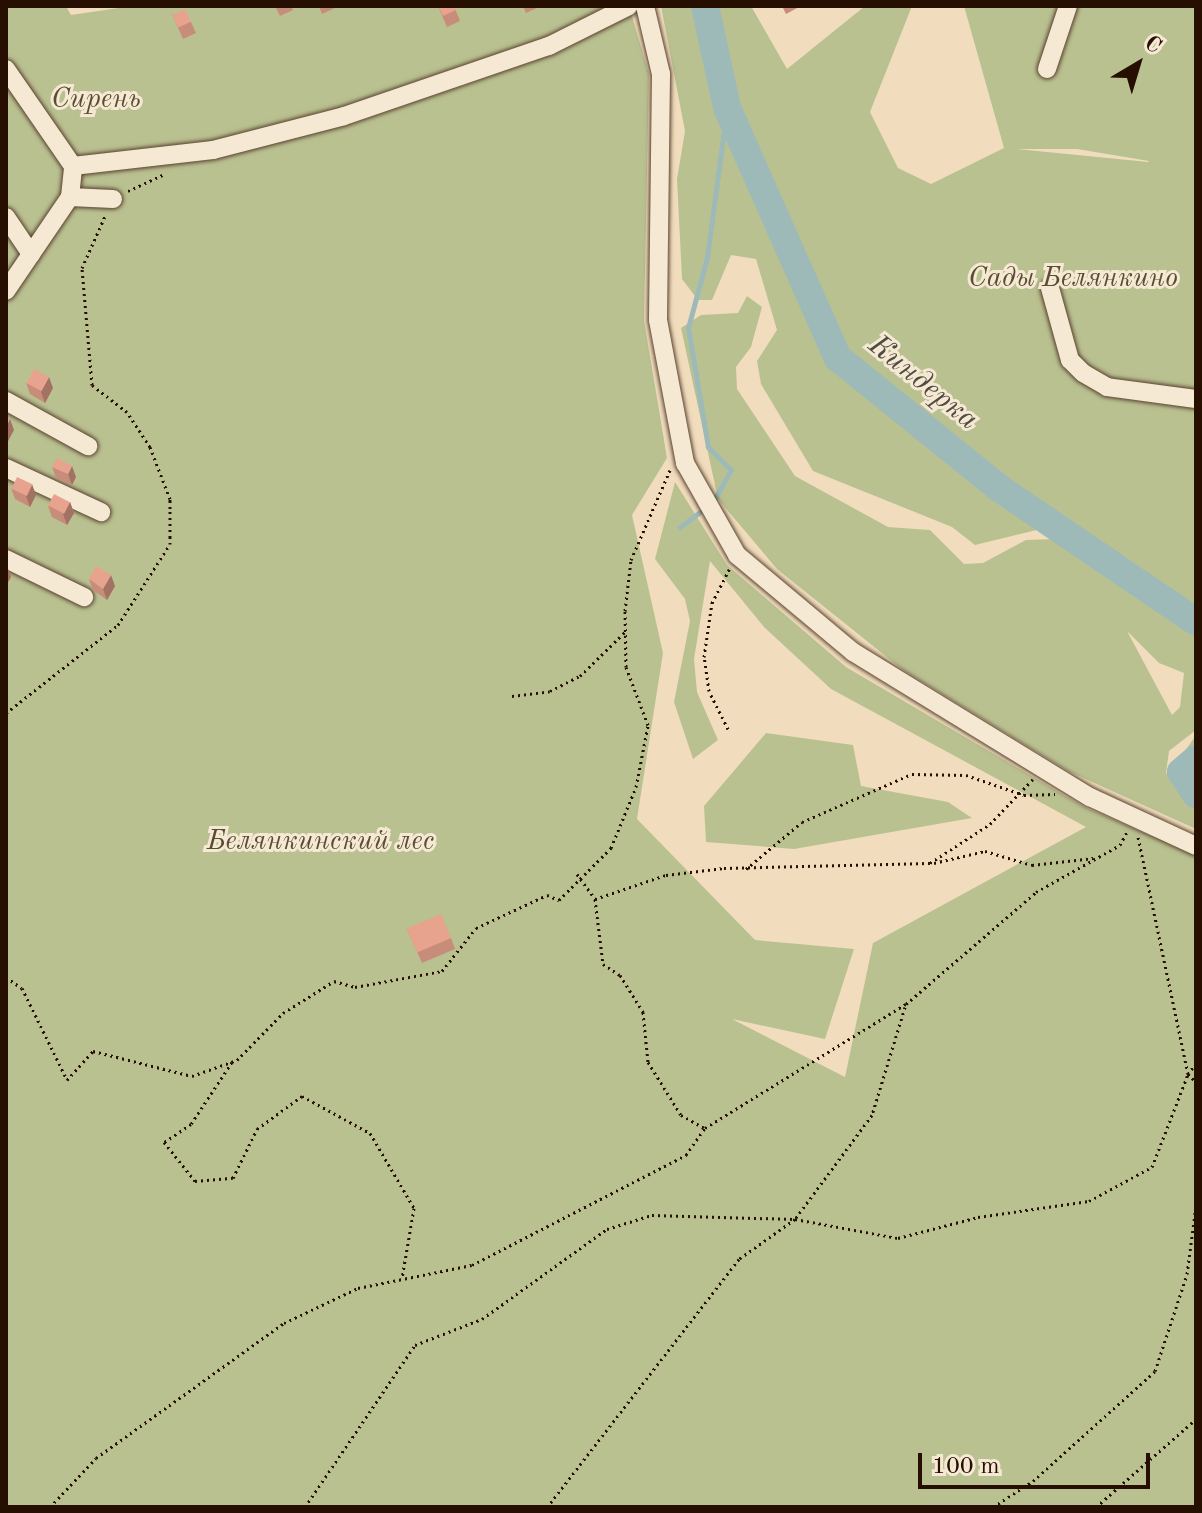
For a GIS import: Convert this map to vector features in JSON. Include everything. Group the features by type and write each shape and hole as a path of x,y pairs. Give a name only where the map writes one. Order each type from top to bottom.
{"street":[{"path":"73,166 213,150 344,116 549,46 629,6"},
{"path":"645,6 661,74 658,320 682,444 737,555 853,652 1078,790 1196,846"},
{"path":"1047,69 1068,6"},
{"path":"6,69 73,166 70,197 6,291"},
{"path":"70,197 113,199"},
{"path":"6,217 31,254"},
{"path":"1050,288 1070,360 1083,373 1107,387 1196,399"},
{"path":"6,401 88,446"},
{"path":"6,468 101,512"},
{"path":"6,559 84,597"}],"path":[{"path":"6,713 118,625 170,544 170,499 150,447 127,412 92,385 82,268 113,199 170,171"},
{"path":"402,1278 414,1208 370,1133 302,1096 257,1129 233,1178 195,1181 164,1142 191,1124 232,1061 283,1013 334,981 355,987 442,971 476,928 547,895 559,900 577,874 611,848 642,757 648,725 626,667 625,632 631,560 682,444"},
{"path":"728,729 709,691 704,657 712,603 737,555"},
{"path":"512,696 550,691 580,676 625,632"},
{"path":"930,863 1024,795 1040,767"},
{"path":"746,869 802,822 912,774 966,775 1024,795 1078,790"},
{"path":"50,1507 96,1458 284,1323 358,1288 472,1265 686,1155 705,1128 906,1004 1036,892 1120,845 1135,818"},
{"path":"1135,818 1188,1074 1196,1082"},
{"path":"595,899 666,875 930,863 985,851 1032,865 1097,858"},
{"path":"577,874 595,899 595,940 603,964 620,975 643,1012 648,1062 681,1115 705,1128"},
{"path":"6,977 22,988 67,1080 93,1051 192,1076 232,1061"},
{"path":"547,1507 739,1259 795,1219 872,1115 906,1004"},
{"path":"305,1507 415,1345 482,1319 607,1229 652,1215 795,1219 898,1238 978,1217 1089,1201 1152,1167 1188,1074 1196,1063"},
{"path":"993,1507 1033,1481 1155,1371 1195,1238 1196,1207"},
{"path":"1096,1507 1196,1419"},
{"path":"748,1507 766,1507"}],"green space":[{"path":"6,6 66,6 71,15 132,6 629,6 649,74 644,320 667,458 632,515 663,653 637,819 755,940 854,949 825,1039 732,1019 845,1077 873,943 1086,827 831,689 764,627 710,561 694,659 697,692 718,740 693,759 674,702 690,621 685,599 655,559 675,482 727,565 846,667 1084,807 1196,855 1196,1507 6,1507"},
{"name":"Сады Белянкино","path":"661,6 751,6 787,69 865,6 912,6 870,112 898,168 931,184 1004,148 964,6 1196,6 1196,730 1169,751 1166,773 1196,806 1196,829 1068,771 903,670 777,569 718,499 681,328 701,315 738,313 747,296 762,307 751,347 736,367 737,389 795,476 888,527 930,530 964,564 983,563 1026,540 1057,539 1041,529 975,545 952,527 813,471 761,384 757,361 777,330 756,259 731,255 712,300 698,300 682,279 677,179 685,131","holes":["1017,149 1077,149 1149,161 1148,162","1127,631 1159,663 1184,673 1180,707 1172,715"]},
{"path":"766,733 853,745 861,786 948,802 972,818 794,849 706,842 704,806"},
{"path":"1196,735 1196,800 1176,764"}],"building":[{"path":"438,6 454,6 456,10 443,16"},
{"path":"185,9 191,22 178,28 172,15"},
{"path":"34,369 49,377 41,391 26,383"},
{"path":"57,458 72,466 68,474 52,467"},
{"path":"17,477 32,484 27,496 12,489"},
{"path":"54,494 70,502 64,514 48,506"},
{"path":"96,566 111,575 103,589 89,579"},
{"path":"441,914 451,938 417,952 407,928"}],"waterway":[{"name":"Киндерка","path":"705,6 727,108 838,358 999,488 1196,622"},
{"path":"713,502 731,470 708,447 688,328 707,257 727,108"},
{"path":"680,527 705,508"},
{"name":"Киндерка","path":"1196,759 1181,772 1196,794"}],"park label":[{"name":"Сирень","path":"96,100"},
{"name":"Белянкинский лес","path":"321,842"}]}
